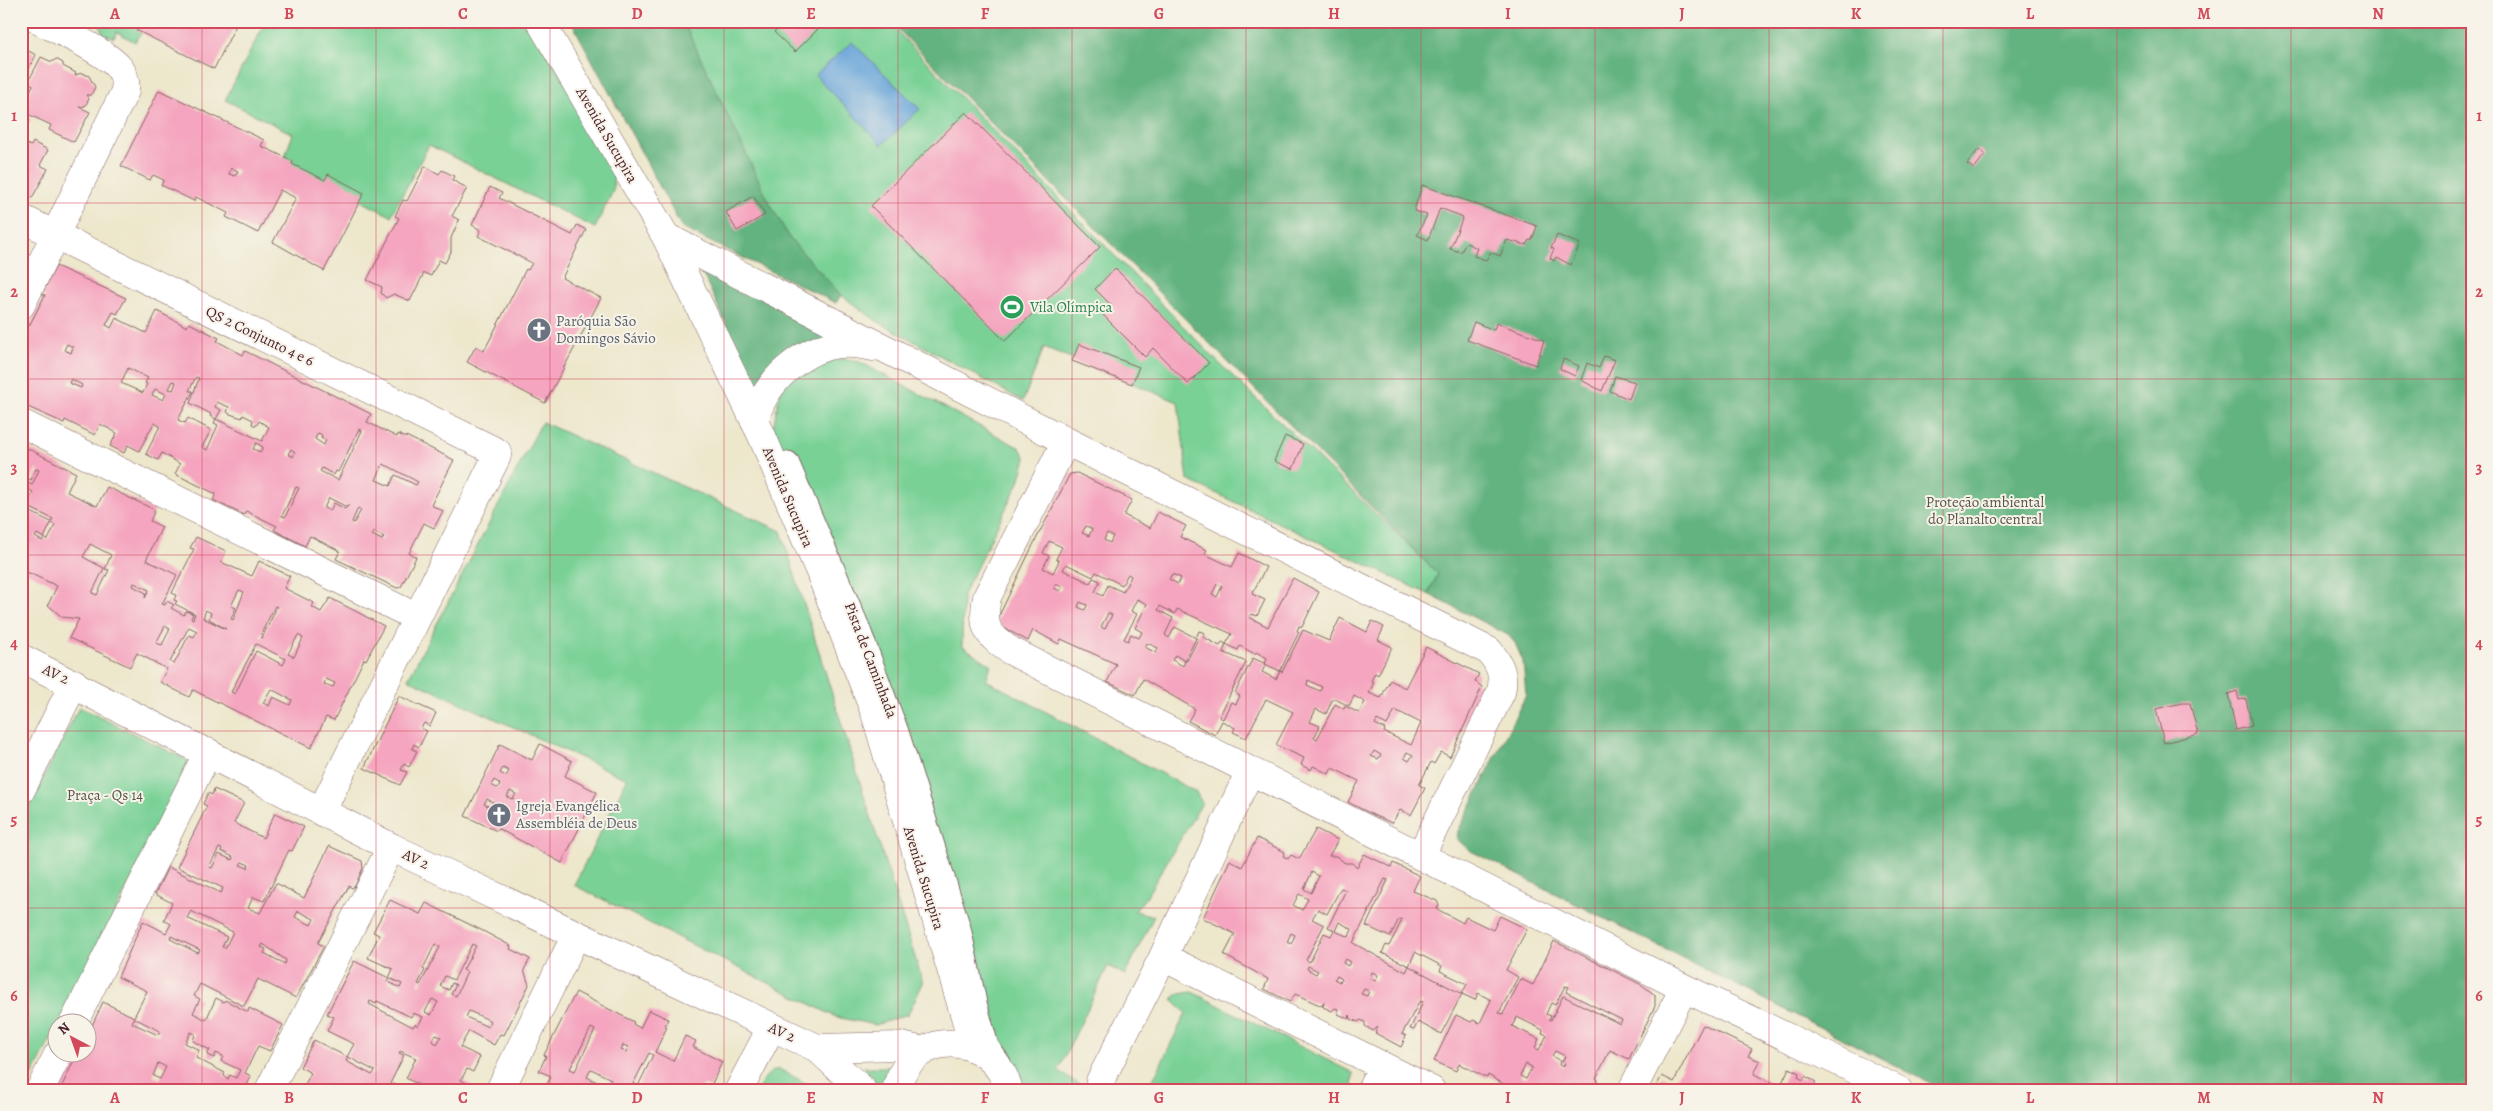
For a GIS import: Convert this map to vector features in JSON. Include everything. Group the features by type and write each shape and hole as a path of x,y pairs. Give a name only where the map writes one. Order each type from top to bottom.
{"street":[{"path":"21,305 125,91 124,75 115,63 40,21"},
{"name":"Avenida Sucupira","path":"540,21 675,241 758,412 875,713 974,1047"},
{"name":"QS 2 Conjunto 4 e 6","path":"21,218 497,454 416,617"},
{"path":"675,241 1066,441 1489,651 1498,661 1501,670 1503,681 1501,692 1421,855"},
{"path":"758,412 778,377 810,354 840,344 884,348"},
{"name":"Pista de Caminhada","path":"758,412 858,625 898,732 960,928 976,1003 988,1046 1007,1072 1014,1090"},
{"path":"21,423 416,617 322,810"},
{"path":"1066,441 987,597 984,611 986,626 994,639 1011,651 1684,988 1898,1090"},
{"name":"AV 2","path":"21,658 74,683 391,847 771,1028 817,1048 862,1090"},
{"path":"21,790 74,683"},
{"path":"78,1014 208,752"},
{"path":"1100,1080 1163,957 1250,771"},
{"path":"269,1090 391,847"},
{"path":"500,1090 576,935"},
{"path":"1163,957 1376,1078 1431,1090"},
{"path":"1632,1090 1684,988"},
{"path":"896,1090 906,1066 929,1048 962,1005"},
{"path":"739,1090 771,1028"},
{"name":"AV 2","path":"817,1048 900,1046 929,1048 948,1043 974,1047"},
{"path":"974,1047 987,1054 998,1064 1009,1090"},
{"path":"40,1090 53,1064"}],"green space":[{"path":"101,21 149,21 135,42 117,32 114,38 103,34 100,26"},
{"path":"266,21 528,21 614,164 613,191 595,228 429,145 391,216 283,162 293,134 225,100"},
{"path":"571,21 683,21 769,202 790,239 841,295 836,303 682,228"},
{"name":"Vila Olímpica","path":"683,21 887,21 1216,360 1438,574 1428,594 1188,480 1178,402 1044,347 1023,401 875,320 841,295 790,239 768,202"},
{"name":"Proteção ambiental do Planalto central","path":"890,21 2472,21 2472,1090 1944,1090 1469,850 1457,839 1458,831 1526,695 1523,661 1515,643 1508,635 1428,594 1438,574"},
{"path":"694,256 829,336 761,396"},
{"path":"834,357 860,362 1020,448 1026,458 1019,482 963,595 962,646 991,665 986,680 1196,792 1202,803 1146,897 1135,911 1154,916 1125,975 1108,966 1058,1071 1089,1090 1018,1090 1007,1072 773,428 780,392 797,371"},
{"path":"542,422 781,531 923,983 908,1014 876,1025 836,1017 574,885 627,779 408,679"},
{"name":"Praça - Qs 14","path":"79,707 191,762 63,1014 48,1014 48,1045 25,1090 21,1090 21,823"},
{"path":"1192,992 1353,1073 1352,1090 1148,1090 1186,1013 1172,999 1178,994"},
{"path":"864,1067 890,1067 889,1090 883,1090"},
{"path":"779,1069 819,1090 758,1090 768,1074"}],"water":[{"path":"852,42 920,109 882,145 815,75"}],"building":[{"path":"140,21 238,21 214,69 136,30"},
{"path":"784,21 826,21 795,52 774,32"},
{"path":"21,47 36,55 21,83"},
{"path":"41,57 52,62 56,59 63,63 63,66 76,73 75,75 82,73 89,76 95,87 91,95 86,95 89,99 85,106 79,107 90,112 74,142 49,130 51,125 21,111 33,85 28,82"},
{"path":"159,90 264,140 261,146 293,161 292,164 325,180 328,174 364,193 324,271 273,242 296,198 280,190 258,233 226,217 228,213 196,197 194,201 161,185 164,180 153,175 150,180 121,166","holes":["231,168 238,171 235,176 229,174"]},
{"path":"966,112 1100,247 1005,341 871,206"},
{"path":"21,116 30,120 21,137"},
{"path":"21,142 31,146 33,142 48,150 40,165 48,169 32,198 21,192"},
{"path":"1979,149 1985,154 1974,169 1967,164"},
{"path":"425,166 439,174 442,170 454,176 452,180 467,188 452,216 459,220 451,238 451,252 445,263 439,260 431,276 424,273 410,301 394,294 386,298 381,293 382,287 367,280 399,218 395,216 403,200 407,201"},
{"path":"1422,185 1537,226 1532,240 1529,240 1526,245 1507,240 1500,256 1491,252 1486,260 1474,256 1477,248 1466,243 1461,252 1450,249 1463,217 1440,208 1428,240 1417,235 1427,215 1414,211"},
{"name":"Paróquia São Domingos Sávio","path":"490,187 502,193 499,198 572,235 577,225 586,230 562,278 601,298 545,403 467,362 476,346 484,351 526,269 528,270 532,263 478,236 481,230 472,225"},
{"path":"753,196 765,215 737,231 726,212"},
{"path":"1557,235 1580,244 1571,265 1556,257 1554,261 1550,258 1554,249 1551,248"},
{"path":"56,266 126,298 117,314 113,312 106,325 111,328 116,318 146,333 157,311 187,327 189,323 219,338 217,341 243,355 245,351 371,414 367,422 397,437 398,434 406,438 406,436 454,460 431,505 443,511 434,528 424,523 409,553 416,557 401,587 397,588 336,559 340,551 310,536 305,546 274,530 277,526 246,511 244,515 213,500 216,494 175,474 180,464 162,453 158,460 146,454 160,426 154,423 139,451 128,445 124,453 110,446 117,433 100,424 95,435 65,420 64,423 21,404 21,336 27,325 29,326 45,295 42,294","holes":["67,344 73,347 71,353 64,350","128,368 148,378 145,383 147,384 143,393 121,383","196,377 199,378 190,403 211,414 210,416 216,419 214,423 218,425 207,450 202,447 211,430 188,418 185,423 178,420 193,391 189,391","71,379 82,385 81,388 69,383","173,381 176,382 173,390 169,389","155,389 166,394 163,400 152,395","217,402 229,407 227,412 230,414 242,418 243,415 253,420 252,424 256,426 259,421 269,427 262,441 216,419 221,410 215,407","359,429 362,431 338,480 320,471 322,468 334,475 336,471 338,472","318,433 322,435 321,438 326,440 324,445 315,439","256,443 263,447 260,452 253,449","291,449 295,452 293,457 288,454","383,464 418,482 416,485 395,475 390,486 376,480","296,487 299,488 285,517 282,516","329,498 347,507 345,509 334,503 330,511 324,508","358,508 361,510 354,523 352,522","374,532 384,537 382,540 372,535"]},
{"path":"1115,268 1209,363 1188,384 1153,348 1145,357 1103,315 1112,306 1095,289"},
{"path":"1474,322 1494,330 1496,323 1544,340 1536,365 1467,340"},
{"path":"1079,344 1139,367 1132,384 1072,361"},
{"path":"1604,356 1615,360 1602,391 1581,380 1587,363 1599,368"},
{"path":"1563,359 1579,366 1575,376 1560,369"},
{"path":"1615,376 1635,382 1629,399 1610,391"},
{"path":"1285,436 1303,444 1293,469 1274,461"},
{"path":"21,445 76,473 67,492 97,506 107,487 155,510 150,521 162,527 146,560 177,575 162,604 165,605 167,601 174,605 171,608 184,615 186,611 193,614 191,618 193,619 195,614 175,604 177,601 174,600 176,595 172,593 194,549 190,548 196,537 226,551 221,562 252,576 259,561 290,576 284,588 314,603 312,607 321,612 330,598 384,626 366,660 364,659 334,720 326,717 311,748 193,690 189,697 160,682 167,669 137,653 130,667 69,638 79,619 62,617 48,605 57,586 27,572 21,583 21,540 27,543 28,541 21,538 21,507 51,522 53,519 26,506 33,492 29,490 21,505","holes":["36,469 39,470 32,485 24,481 26,478 31,480","51,523 55,525 48,540 44,538","37,534 44,538 42,541 35,537","90,544 111,555 105,569 109,570 97,595 92,593 104,568 83,557","134,583 149,590 145,598 146,593 133,586","239,590 244,592 233,620 231,619 236,608 231,606","275,606 277,607 262,638 260,636","206,610 211,613 209,619 226,629 203,618","165,626 170,629 162,645 156,643","189,627 197,631 194,637 189,635 174,664 170,662","298,635 303,638 294,657 288,654","256,644 286,659 283,665 256,651 235,694 231,692","326,679 335,683 333,687 324,684","271,689 292,700 290,705 273,697 269,706 263,703"]},
{"path":"1077,473 1132,500 1124,515 1150,528 1158,512 1186,526 1180,537 1207,550 1205,554 1232,567 1239,553 1266,567 1252,594 1265,600 1257,616 1251,614 1249,617 1268,627 1293,578 1319,592 1302,627 1299,626 1297,631 1299,632 1280,671 1282,672 1303,630 1329,641 1340,618 1367,632 1372,621 1384,627 1378,640 1392,647 1378,675 1375,673 1371,681 1374,682 1369,693 1381,698 1390,680 1405,688 1426,647 1479,674 1475,681 1482,687 1450,757 1441,752 1434,764 1431,762 1419,785 1425,788 1411,815 1400,810 1392,823 1348,802 1359,781 1332,768 1329,774 1313,766 1311,770 1301,765 1304,758 1276,745 1293,712 1266,699 1246,738 1233,732 1235,728 1222,721 1215,735 1188,721 1195,709 1143,679 1135,695 1107,682 1116,664 1061,639 1059,644 1033,630 1028,641 1002,627 997,620 1070,474","holes":["1086,526 1092,529 1089,536 1082,533","1107,533 1113,536 1110,543 1104,540","1049,541 1062,547 1056,559 1059,561 1053,573 1043,568 1049,556 1043,553","1066,564 1093,577 1096,572 1122,585 1128,574 1131,576 1123,592 1108,585 1103,596 1095,592 1100,581 1093,578 1090,583 1063,570","1172,574 1181,578 1178,584 1169,579","1056,584 1062,587 1060,591 1054,588","1217,584 1222,586 1217,597 1212,594","1137,599 1147,604 1135,628 1142,632 1139,638 1131,634 1128,641 1124,639 1137,614 1131,611","1080,602 1087,605 1085,610 1078,607","1160,606 1175,614 1177,609 1232,634 1226,644 1222,642 1220,646 1203,637 1205,633 1199,631 1196,638 1175,627 1169,638 1165,635 1173,618 1158,610","1108,613 1112,615 1105,629 1101,627","1196,638 1198,639 1187,661 1185,661","1147,643 1158,648 1156,653 1145,647","1226,644 1238,650 1240,646 1267,658 1265,664 1253,658 1235,693 1240,696 1236,704 1231,702 1223,719 1219,717 1246,662 1223,652","1175,655 1185,661 1183,666 1172,660","1266,664 1280,671 1276,679 1262,672","1308,680 1322,687 1320,691 1307,685","1354,696 1365,702 1359,713 1345,706 1344,709 1335,704 1317,739 1314,738 1320,726 1310,722 1316,709 1326,714 1333,698 1349,706","1395,710 1421,723 1411,745 1384,732 1385,729 1375,724 1377,720 1387,725","1374,751 1381,755 1378,759 1371,756","1407,752 1413,755 1409,761 1404,758"]},
{"path":"2237,691 2239,700 2246,699 2252,726 2236,730 2228,694"},
{"path":"399,696 436,713 430,726 424,723 421,728 427,731 419,747 414,744 412,749 417,751 409,767 404,764 401,770 407,772 400,785 364,768"},
{"path":"2190,703 2198,734 2164,743 2156,709"},
{"path":"500,744 532,760 540,744 572,761 565,776 597,792 562,863 499,829 497,831 465,816","holes":["503,768 509,771 506,776 500,773","494,780 500,786 497,788 491,785","510,791 516,794 513,799 507,797","487,799 493,802 490,807 484,804"]},
{"path":"214,789 244,803 234,823 263,838 275,813 304,827 292,851 289,850 264,901 253,897 248,908 260,913 276,883 304,898 329,846 362,861 363,868 355,886 352,888 349,886 318,943 324,946 296,998 258,979 244,1006 200,984 194,996 200,999 193,1013 206,1020 216,998 224,1002 225,1000 248,1012 249,1008 283,1025 270,1051 258,1046 245,1073 251,1076 245,1090 60,1090 72,1064 98,1064 97,1014 103,1002 134,1017 147,991 118,977 143,921 166,933 171,924 164,920 172,903 155,894 168,867 221,893 223,888 177,867 207,806 203,804 208,793 212,795","holes":["219,848 233,857 232,860 219,854 212,868 209,867","242,862 249,865 248,868 240,865","191,911 233,932 225,948 222,947 227,937 187,918","298,911 314,919 311,925 295,917","171,936 200,950 198,953 170,939","263,944 286,960 285,964 264,953 266,949 261,947","134,1018 160,1031 158,1035 132,1023","191,1032 195,1034 193,1041 210,1050 207,1055 214,1058 216,1053 223,1056 221,1061 240,1070 236,1078 230,1075 228,1079 224,1076 225,1073 196,1058 199,1050 185,1043","158,1063 166,1067 160,1079 153,1076"]},
{"path":"1316,829 1338,840 1329,856 1336,856 1345,863 1352,863 1357,868 1364,854 1391,867 1393,863 1420,876 1413,891 1437,901 1439,905 1437,909 1463,923 1466,917 1493,930 1500,916 1527,929 1506,970 1518,977 1499,1013 1503,1014 1521,979 1533,985 1554,941 1642,985 1655,995 1655,1006 1629,1059 1610,1050 1596,1078 1598,1080 1593,1090 1514,1090 1488,1075 1487,1078 1459,1064 1456,1071 1434,1061 1456,1015 1471,1022 1473,1020 1480,1023 1491,1000 1478,993 1475,1000 1462,994 1441,1034 1418,1022 1414,1030 1410,1029 1423,1002 1420,1001 1402,1034 1406,1036 1401,1047 1375,1033 1378,1027 1373,1031 1365,1026 1365,1022 1361,1020 1358,1022 1351,1019 1350,1015 1349,1019 1338,1014 1338,1009 1335,1008 1332,1011 1323,1007 1324,1002 1322,1006 1295,994 1290,1002 1264,989 1268,979 1224,955 1235,934 1203,918 1230,860 1242,867 1257,838 1285,852 1283,856 1288,859 1291,855 1299,859","holes":["1312,872 1319,876 1311,893 1304,889","1385,879 1388,880 1366,926 1390,937 1399,919 1402,920 1389,946 1386,945 1382,953 1409,966 1406,972 1353,943","1341,888 1346,890 1328,927 1334,930 1331,936 1324,933 1310,962 1306,960 1324,925 1312,919 1318,909 1327,914","1299,894 1308,899 1302,910 1293,905","1339,922 1352,929 1349,937 1335,931","1291,933 1295,935 1291,944 1287,942","1415,952 1442,966 1440,971 1467,984 1462,994 1409,966","1345,959 1350,962 1348,966 1343,963","1308,966 1318,971 1316,974 1307,969","1372,972 1378,975 1375,981 1370,978","1337,976 1342,979 1340,982 1334,979","1565,986 1569,987 1566,992 1622,1020 1620,1024 1563,996 1551,1020 1549,1019 1551,1016 1546,1014 1551,1003 1555,1005","1364,989 1369,991 1367,996 1361,994","1517,1017 1543,1030 1542,1033 1547,1035 1539,1050 1535,1048 1539,1039 1512,1026","1555,1051 1565,1056 1562,1062 1565,1063 1563,1067 1559,1065 1560,1061 1552,1056","1526,1064 1532,1067 1526,1079 1520,1076"]},
{"path":"390,900 420,914 426,903 511,946 510,949 530,959 524,970 529,985 504,1035 500,1034 494,1045 469,1031 460,1047 480,1057 473,1072 467,1069 461,1080 480,1090 428,1090 406,1078 416,1058 400,1051 399,1053 404,1055 387,1090 345,1090 339,1087 337,1090 302,1090 311,1073 300,1067 314,1040 347,1057 354,1044 327,1031 334,1017 327,1014 354,961 389,978 393,969 368,958 379,935 373,932","holes":["435,944 440,947 420,985 418,984 425,970 423,969","472,944 476,946 463,970 467,972 456,996 451,994 456,985 452,983 449,990 440,986 445,976 454,980","389,978 402,984 400,988 387,981","432,999 438,1002 431,1015 425,1012","370,1001 376,1004 377,1001 411,1017 413,1013 423,1017 418,1026 415,1024 413,1027 369,1004","469,1011 491,1021 488,1027 466,1017","436,1035 441,1037 437,1044 432,1041","348,1057 375,1071 372,1075 346,1061"]},
{"path":"576,992 634,1022 633,1024 640,1028 649,1010 668,1019 665,1026 667,1027 655,1052 673,1061 685,1036 696,1041 693,1047 722,1062 710,1088 703,1085 701,1090 545,1089 551,1076 539,1071 546,1056 544,1055","holes":["591,1028 595,1030 575,1071 570,1069","623,1045 628,1047 626,1052 621,1050","649,1053 653,1055 638,1086 633,1084","591,1069 611,1079 607,1087 587,1077"]},
{"path":"1703,1025 1752,1049 1748,1056 1760,1061 1754,1074 1780,1087 1789,1068 1799,1073 1798,1077 1803,1080 1805,1076 1816,1082 1814,1085 1822,1090 1654,1090 1662,1076 1674,1082"},
{"path":"393,1084 406,1090 390,1090"}],"place":[{"name":"Vila Olímpica","path":"1012,307"},
{"name":"Paróquia São Domingos Sávio","path":"539,330"},
{"name":"Igreja Evangélica Assembléia de Deus","path":"499,815"}]}
